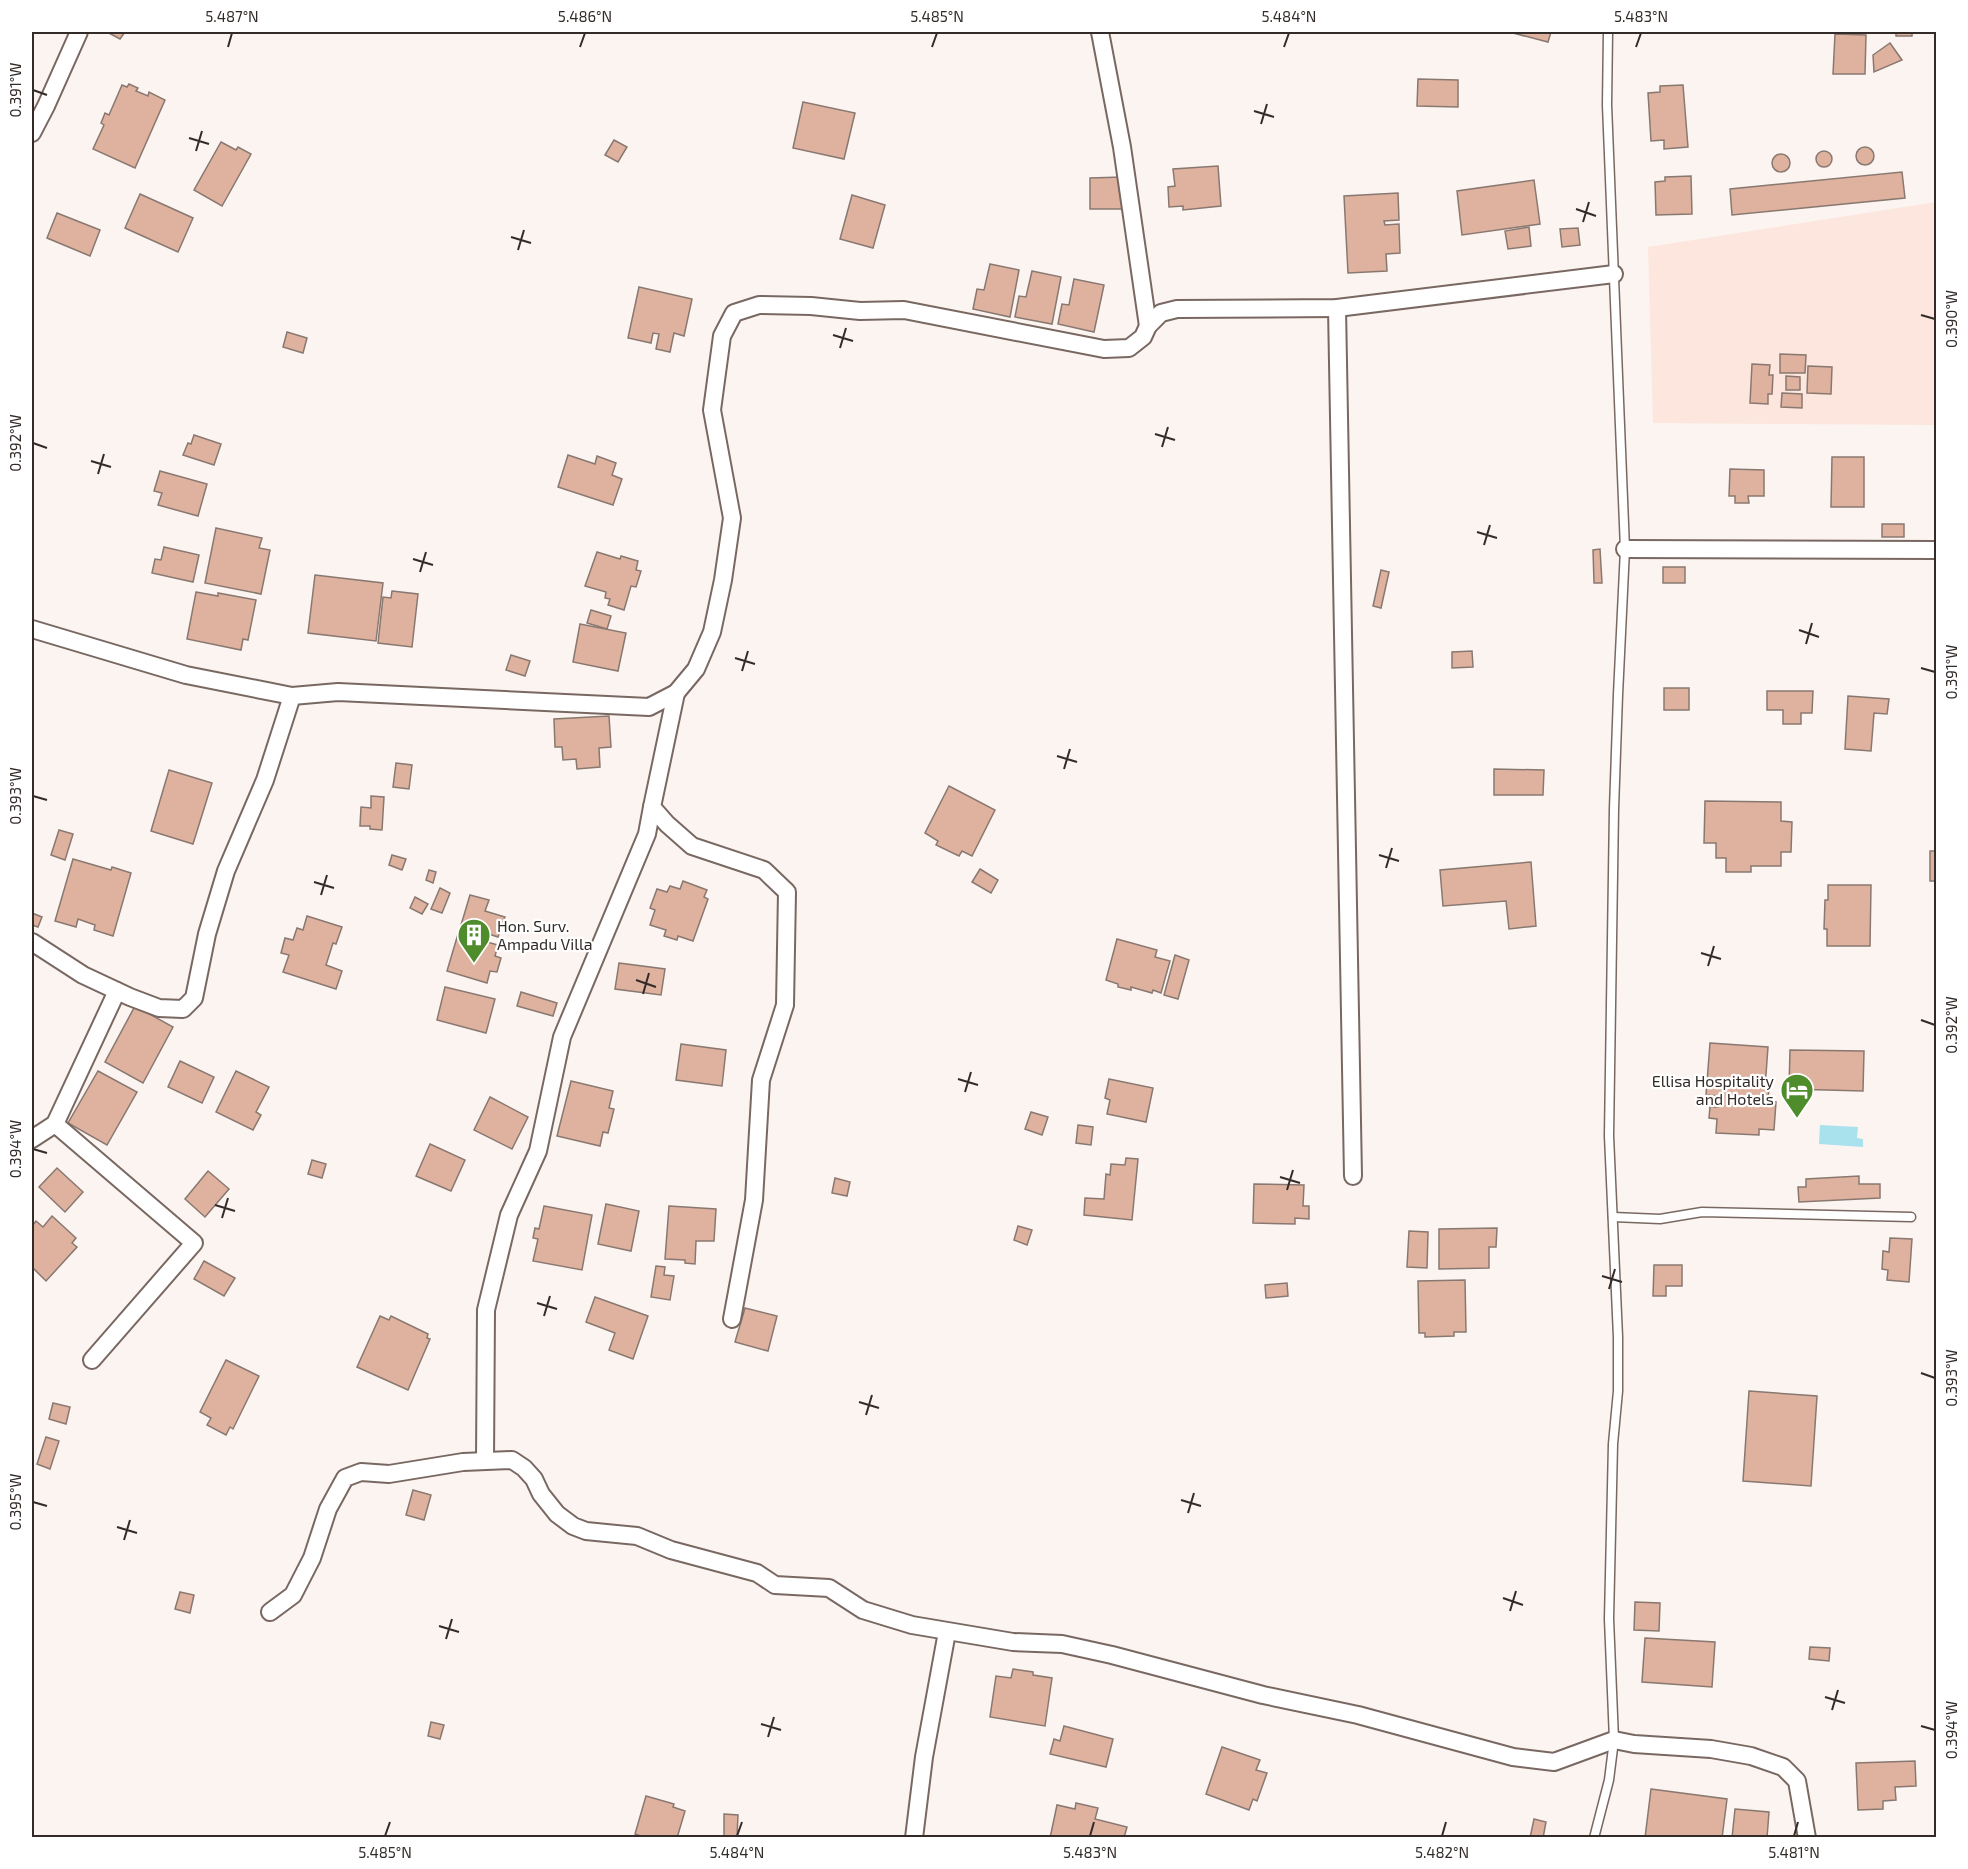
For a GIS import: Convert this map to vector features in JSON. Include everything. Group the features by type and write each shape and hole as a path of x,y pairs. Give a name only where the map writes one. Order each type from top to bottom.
{"street":[{"path":"32,133 79,32"},
{"path":"1100,32 1122,147 1148,326"},
{"path":"32,630 186,675 292,696 338,692 649,707 676,693 696,669 712,632 723,580 732,518 712,410 722,336 734,313 759,305 811,306 860,311 904,310 1104,349 1129,348 1143,337 1148,326 1161,313 1178,309 1337,308 1614,274"},
{"path":"1337,308 1353,1176"},
{"path":"1625,549 1936,550"},
{"path":"485,1461 486,1310 509,1215 538,1151 562,1036 648,834 676,693"},
{"path":"32,942 83,975 117,991 159,1008 183,1009 194,998 207,934 225,871 265,780 292,696"},
{"path":"652,807 667,825 692,846 764,870 787,892 785,1005 760,1080 754,1200 732,1319"},
{"path":"32,1140 55,1124 117,991"},
{"path":"55,1124 194,1243 92,1360"},
{"path":"270,1612 293,1595 312,1558 328,1509 345,1478 361,1472 389,1474 452,1464 512,1460 524,1468 557,1514 573,1526 586,1531 637,1536 671,1550 757,1573 776,1585 829,1588 863,1610 912,1625 1013,1642 1062,1644 1263,1695 1358,1715 1513,1757 1554,1762 1614,1740 1634,1744 1711,1749 1751,1756 1783,1767 1797,1781 1807,1838"},
{"path":"914,1838 924,1757 947,1632"}],"lane":[{"path":"1594,1838 1609,1780 1614,1740 1609,1619 1618,1337 1609,1136 1614,809 1625,549 1607,105 1608,32"},
{"path":"1613,1217 1660,1219 1701,1212 1911,1217"}],"shaded area":[{"path":"1936,202 1936,425 1653,423 1648,247"}],"water":[{"path":"1820,1125 1858,1127 1857,1138 1863,1139 1863,1147 1819,1144"}],"building":[{"path":"107,32 125,32 120,39"},
{"path":"1509,32 1551,32 1548,42"},
{"path":"1896,32 1912,32 1912,36 1896,36"},
{"path":"1835,34 1866,35 1865,74 1833,74"},
{"path":"1890,43 1902,60 1874,72 1873,55"},
{"path":"1418,79 1458,80 1458,107 1417,106"},
{"path":"129,84 138,88 136,91 148,96 149,92 165,100 135,168 93,149 104,125 101,123 105,113 109,115 122,85 127,87"},
{"path":"1683,85 1688,147 1664,149 1664,140 1651,141 1648,93 1660,92 1660,86"},
{"path":"803,102 855,113 844,159 793,148"},
{"path":"614,140 627,147 618,162 605,155"},
{"path":"221,142 236,150 238,147 251,154 222,206 194,190"},
{"path":"1865,147 1871,150 1874,156 1871,162 1865,165 1859,162 1856,156 1859,150"},
{"path":"1821,151 1827,151 1832,159 1830,165 1821,167 1816,162 1816,156"},
{"path":"1781,154 1787,157 1790,163 1787,169 1781,172 1775,169 1772,163 1775,157"},
{"path":"1218,166 1221,206 1183,210 1183,206 1169,207 1168,187 1175,186 1173,169"},
{"path":"1902,172 1905,198 1732,215 1730,189"},
{"path":"1691,176 1692,214 1656,215 1655,182 1665,181 1665,177"},
{"path":"1122,177 1123,209 1090,209 1090,178"},
{"path":"1534,180 1540,224 1462,235 1457,191"},
{"path":"1398,193 1399,220 1384,221 1385,225 1399,224 1400,253 1386,254 1387,271 1348,273 1344,196"},
{"path":"140,194 193,218 178,252 125,228"},
{"path":"852,195 885,205 873,248 840,239"},
{"path":"57,213 100,230 90,256 47,238"},
{"path":"1529,227 1531,246 1508,249 1505,231"},
{"path":"1578,228 1580,245 1562,247 1560,229"},
{"path":"990,264 1019,270 1010,317 973,309 977,289 984,290"},
{"path":"1032,271 1061,277 1052,324 1015,317 1019,296 1026,297"},
{"path":"1074,279 1104,285 1094,332 1058,324 1062,304 1069,305"},
{"path":"639,287 692,299 684,336 674,333 670,352 656,349 659,334 653,333 651,343 628,338"},
{"path":"287,332 307,338 303,353 283,347"},
{"path":"1780,354 1806,355 1805,373 1780,373"},
{"path":"1752,364 1770,365 1769,375 1773,375 1772,394 1768,394 1768,404 1750,403"},
{"path":"1808,366 1832,367 1831,394 1807,393"},
{"path":"1786,376 1800,377 1800,390 1786,390"},
{"path":"1782,393 1802,394 1802,408 1781,407"},
{"path":"194,435 221,444 214,465 183,455"},
{"path":"568,455 595,464 597,456 616,463 612,475 622,479 613,505 558,487"},
{"path":"1832,457 1864,457 1864,507 1831,507"},
{"path":"1730,469 1764,470 1764,496 1748,496 1749,503 1735,503 1735,496 1729,496"},
{"path":"160,471 207,484 198,516 158,505 162,493 154,491"},
{"path":"1882,524 1904,524 1904,537 1882,537"},
{"path":"216,528 262,538 259,548 270,550 261,594 205,583"},
{"path":"164,547 199,555 193,582 152,573 155,559 161,560"},
{"path":"1600,549 1602,583 1594,583 1593,550"},
{"path":"597,552 620,559 621,556 638,561 636,570 641,571 636,587 631,586 624,610 608,605 610,599 605,598 606,592 585,586"},
{"path":"1663,567 1685,567 1685,583 1663,583"},
{"path":"1381,570 1389,572 1381,608 1373,606"},
{"path":"315,575 383,583 376,641 308,633"},
{"path":"392,591 418,594 412,647 378,643 383,597 391,598"},
{"path":"196,592 218,596 218,593 256,600 248,640 243,639 241,650 187,639"},
{"path":"591,610 611,616 607,629 587,623"},
{"path":"580,624 626,633 618,671 573,662"},
{"path":"1472,651 1473,667 1452,668 1452,652"},
{"path":"511,655 530,661 525,676 506,670"},
{"path":"1664,688 1689,688 1689,710 1664,710"},
{"path":"1767,691 1813,691 1812,713 1801,713 1801,724 1783,724 1783,710 1767,710"},
{"path":"1848,696 1889,699 1887,714 1874,713 1871,751 1845,749"},
{"path":"609,716 611,747 599,748 600,767 577,769 576,759 563,760 562,747 555,747 554,719"},
{"path":"396,763 412,765 409,789 393,787"},
{"path":"1494,769 1544,770 1543,795 1494,795"},
{"path":"169,770 212,783 193,844 151,831"},
{"path":"949,786 995,810 972,856 962,851 959,856 936,845 938,841 925,833"},
{"path":"371,796 384,797 382,830 360,826 361,807 371,808"},
{"path":"1705,801 1781,802 1781,821 1792,822 1791,852 1781,852 1781,866 1751,866 1751,872 1726,872 1726,858 1716,858 1716,843 1704,843"},
{"path":"59,830 73,834 65,860 51,855"},
{"path":"1930,851 1936,851 1936,881 1930,881"},
{"path":"392,855 406,859 402,870 389,865"},
{"path":"73,859 131,873 113,936 94,930 95,925 78,919 76,927 55,921"},
{"path":"1531,862 1536,926 1509,929 1506,901 1443,906 1440,870"},
{"path":"980,869 998,880 991,893 972,882"},
{"path":"429,870 436,872 433,883 426,880"},
{"path":"683,881 707,890 704,897 708,899 693,941 678,936 677,940 664,936 666,930 650,925 655,910 650,908 657,889 667,892 670,886 680,889"},
{"path":"1828,885 1871,885 1870,946 1827,946 1827,929 1824,929"},
{"path":"440,888 450,893 442,913 431,909"},
{"path":"470,895 489,900 485,911 505,917 498,937 461,925"},
{"path":"415,897 428,904 422,914 410,908"},
{"path":"32,913 42,917 38,927 32,925"},
{"path":"307,916 342,927 336,944 333,943 326,965 342,971 336,989 283,972 289,955 281,953 285,938 293,940 297,928 303,930"},
{"name":"Hon. Surv. Ampadu Villa","path":"458,934 498,945 495,956 501,958 497,972 490,971 487,983 447,971"},
{"path":"1117,939 1157,950 1155,957 1170,961 1161,993 1153,990 1152,993 1131,987 1131,990 1118,987 1118,984 1106,980"},
{"path":"1175,955 1189,960 1178,999 1164,995"},
{"path":"619,963 665,969 661,995 615,989"},
{"path":"445,987 495,999 486,1033 437,1020"},
{"path":"521,992 557,1003 553,1016 517,1006"},
{"path":"135,1006 173,1027 143,1083 105,1062"},
{"path":"1710,1043 1768,1047 1765,1088 1769,1088 1768,1101 1776,1102 1774,1130 1759,1129 1759,1135 1716,1133 1717,1119 1709,1118 1710,1107 1718,1107 1719,1096 1706,1095"},
{"path":"681,1044 726,1050 722,1086 676,1080"},
{"path":"1790,1050 1864,1051 1863,1091 1789,1089"},
{"path":"180,1061 214,1077 202,1103 168,1087"},
{"path":"98,1071 137,1092 107,1145 68,1123"},
{"path":"236,1071 269,1087 256,1112 261,1115 253,1130 216,1112"},
{"path":"1109,1079 1153,1088 1146,1122 1107,1114 1110,1100 1105,1098"},
{"path":"571,1081 613,1091 609,1108 614,1109 608,1133 603,1132 600,1146 557,1136"},
{"path":"490,1097 528,1117 512,1149 474,1130"},
{"path":"1031,1112 1048,1117 1042,1135 1025,1129"},
{"path":"1078,1125 1093,1127 1091,1145 1076,1143"},
{"path":"430,1144 465,1160 451,1191 416,1176"},
{"path":"1126,1158 1138,1159 1132,1220 1084,1215 1085,1198 1104,1199 1106,1174 1110,1175 1111,1164 1125,1165"},
{"path":"312,1160 326,1164 322,1178 308,1174"},
{"path":"57,1168 83,1192 65,1212 39,1187"},
{"path":"208,1171 229,1189 205,1217 185,1199"},
{"path":"1859,1176 1859,1184 1880,1184 1880,1198 1799,1202 1798,1187 1806,1187 1806,1179"},
{"path":"835,1178 850,1182 847,1196 832,1193"},
{"path":"1254,1184 1304,1185 1303,1206 1309,1206 1309,1219 1295,1218 1295,1224 1253,1223"},
{"path":"606,1204 639,1211 631,1251 598,1244"},
{"path":"544,1206 592,1215 582,1270 533,1261 538,1239 533,1238 535,1228 539,1229"},
{"path":"669,1206 716,1209 714,1241 696,1241 695,1264 685,1263 685,1260 665,1259"},
{"path":"52,1216 76,1238 72,1243 77,1247 46,1281 32,1267 32,1226 36,1221 43,1227"},
{"path":"1018,1226 1032,1230 1027,1245 1014,1240"},
{"path":"1497,1228 1496,1247 1489,1247 1489,1268 1439,1269 1439,1229"},
{"path":"1409,1231 1428,1232 1427,1268 1407,1267"},
{"path":"1890,1238 1912,1239 1909,1282 1887,1280 1888,1270 1882,1269 1883,1251 1889,1252"},
{"path":"204,1261 235,1278 224,1296 194,1279"},
{"path":"1654,1265 1682,1265 1682,1286 1666,1286 1666,1296 1653,1296"},
{"path":"656,1266 665,1267 664,1275 674,1276 670,1300 651,1297"},
{"path":"1465,1280 1466,1332 1454,1332 1454,1336 1425,1337 1425,1333 1419,1333 1418,1281"},
{"path":"1287,1283 1288,1296 1266,1298 1265,1285"},
{"path":"595,1297 648,1316 633,1359 609,1350 615,1333 586,1322"},
{"path":"745,1308 777,1316 768,1351 735,1342"},
{"path":"380,1316 389,1320 391,1316 428,1334 427,1338 430,1339 408,1390 357,1367"},
{"path":"226,1360 259,1376 233,1429 230,1427 226,1435 207,1425 211,1418 200,1412"},
{"path":"1749,1391 1817,1396 1811,1486 1743,1481"},
{"path":"53,1403 70,1407 66,1424 49,1419"},
{"path":"46,1437 59,1441 50,1469 37,1464"},
{"path":"413,1490 431,1495 424,1520 406,1515"},
{"path":"180,1592 194,1595 190,1613 175,1609"},
{"path":"1635,1602 1660,1603 1659,1631 1634,1630"},
{"path":"1645,1638 1715,1642 1712,1687 1642,1682"},
{"path":"1810,1647 1830,1648 1829,1661 1809,1659"},
{"path":"1013,1669 1052,1678 1045,1726 990,1717 996,1676 1011,1678"},
{"path":"431,1722 444,1725 440,1739 428,1736"},
{"path":"1064,1726 1113,1739 1106,1767 1050,1754 1054,1739 1060,1741"},
{"path":"1222,1747 1260,1760 1256,1770 1267,1773 1257,1801 1253,1799 1249,1810 1206,1794"},
{"path":"1915,1761 1916,1786 1895,1787 1896,1800 1883,1801 1883,1809 1858,1810 1856,1763"},
{"path":"1651,1789 1727,1799 1722,1838 1645,1838"},
{"path":"646,1796 674,1804 673,1807 685,1811 677,1838 647,1838 635,1834"},
{"path":"1076,1803 1098,1808 1095,1819 1127,1827 1124,1838 1050,1838 1057,1805 1075,1809"},
{"path":"1735,1809 1769,1812 1767,1838 1732,1838"},
{"path":"724,1814 738,1815 737,1837 724,1837"},
{"path":"1534,1819 1546,1822 1543,1838 1530,1838"}],"place":[{"name":"Hon. Surv. Ampadu Villa","path":"474,964"},
{"name":"Ellisa Hospitality and Hotels","path":"1797,1119"}]}
